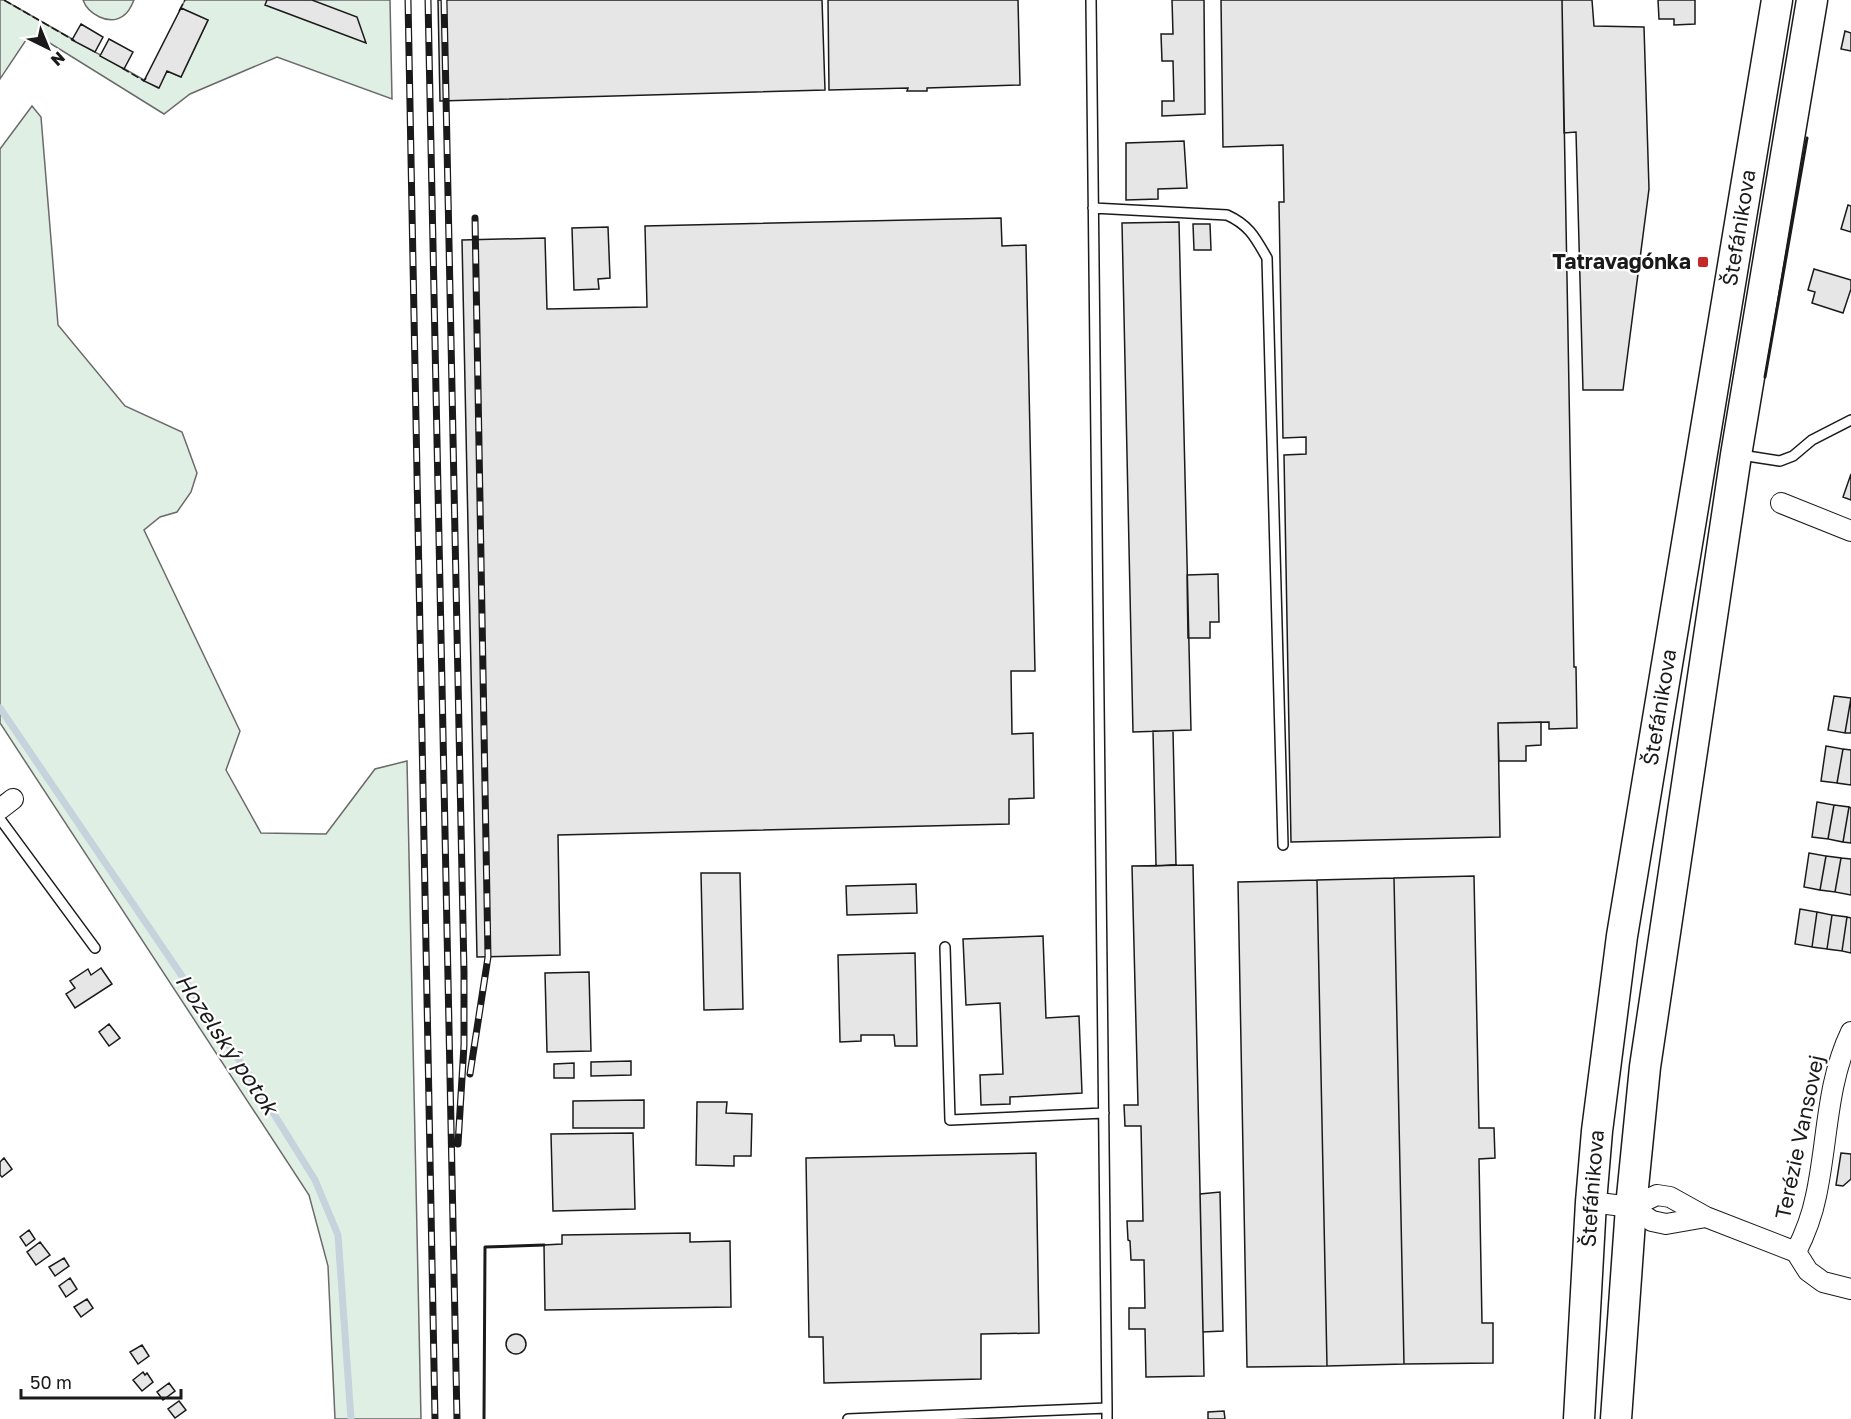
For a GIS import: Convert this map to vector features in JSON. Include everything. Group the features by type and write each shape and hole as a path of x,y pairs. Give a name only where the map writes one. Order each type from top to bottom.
{"main road":[{"name":"Štefánikova","path":"1579,1419 1597,1131 1622,936 1777,0"},
{"name":"Štefánikova","path":"1616,1419 1631,1207 1646,1055 1736,455 1812,0"}],"street":[{"path":"1781,503 1851,531"},
{"name":"Terézie Vansovej","path":"1796,1252 1807,1228 1816,1195 1830,1099 1839,1062 1851,1032"},
{"name":"Terézie Vansovej","path":"1631,1207 1657,1195 1670,1197 1706,1217 1796,1252 1808,1271 1823,1282 1851,1289"},
{"path":"1591,1202 1631,1207 1652,1221 1666,1224 1706,1217"}],"lane":[{"path":"1091,0 1107,1419"},
{"path":"1093,208 1227,215 1240,221 1254,234 1267,258 1283,845"},
{"path":"1736,455 1758,456 1780,461 1793,456 1812,440 1851,420"},
{"path":"0,819 95,948"},
{"path":"945,947 950,1120 1104,1113"},
{"path":"848,1419 1107,1408"}],"green space":[{"path":"0,0 4,0 158,88 167,71 181,77 208,20 181,8 185,0 390,0 392,99 277,57 190,94 164,114 45,40 26,40 0,79"},
{"path":"83,0 134,0 125,15 112,20 94,14"},
{"path":"32,106 41,117 58,325 125,406 182,432 197,473 191,492 177,512 160,517 144,530 240,731 226,770 261,833 326,834 375,769 407,761 421,1419 335,1419 328,1266 309,1195 0,723 0,149"}],"building":[{"path":"267,0 312,0 357,17 366,43 265,5"},
{"path":"438,0 822,0 825,90 440,101"},
{"path":"828,0 1018,0 1020,85 927,88 927,91 907,91 908,88 829,90"},
{"path":"1172,0 1204,0 1205,114 1162,116 1162,101 1174,101 1173,61 1162,61 1161,34 1173,34"},
{"path":"1221,0 1562,0 1577,728 1549,729 1549,722 1498,723 1500,837 1291,842 1284,455 1306,454 1306,437 1283,438 1279,202 1284,202 1283,145 1223,147"},
{"path":"1562,0 1592,0 1594,26 1644,27 1649,189 1623,390 1583,390 1576,132 1564,133"},
{"path":"1658,0 1695,0 1695,24 1674,25 1674,19 1659,19"},
{"path":"181,8 208,20 181,77 167,71 159,88 144,81"},
{"path":"81,24 103,37 95,52 72,40"},
{"path":"1845,31 1851,33 1851,51 1841,49"},
{"path":"109,39 133,52 124,69 100,56"},
{"path":"1184,141 1187,188 1158,189 1158,199 1126,200 1126,143"},
{"path":"1848,205 1851,206 1851,232 1841,229"},
{"path":"1001,218 1002,246 1026,245 1035,671 1011,671 1012,734 1033,733 1034,798 1009,799 1009,824 558,835 560,955 477,957 462,240 545,238 547,309 647,307 645,226"},
{"path":"1179,222 1191,730 1133,732 1122,223"},
{"path":"1193,224 1210,224 1211,250 1194,250"},
{"path":"608,227 610,278 598,279 599,289 574,290 572,228"},
{"path":"1814,269 1851,280 1851,289 1843,313 1812,303 1815,292 1808,290"},
{"path":"1851,474 1851,500 1843,497"},
{"path":"1218,574 1219,622 1210,622 1210,638 1188,638 1187,575"},
{"path":"1834,696 1851,698 1845,733 1828,730"},
{"path":"1851,698 1851,733 1845,733"},
{"path":"1541,722 1541,745 1526,746 1526,761 1499,761 1498,723"},
{"path":"1153,731 1173,731 1176,865 1156,866"},
{"path":"1826,746 1843,749 1837,783 1821,781"},
{"path":"1843,749 1851,750 1851,785 1837,783"},
{"path":"1817,802 1834,805 1828,839 1812,837"},
{"path":"1834,805 1849,807 1843,842 1828,839"},
{"path":"1849,807 1851,808 1851,843 1843,842"},
{"path":"1809,853 1826,856 1820,890 1804,887"},
{"path":"1826,856 1841,858 1835,892 1820,890"},
{"path":"1841,858 1851,859 1851,895 1835,892"},
{"path":"1193,865 1204,1376 1146,1377 1145,1329 1129,1329 1129,1308 1145,1308 1144,1260 1131,1260 1127,1221 1143,1221 1141,1126 1125,1126 1124,1105 1138,1105 1132,866"},
{"path":"701,873 740,873 743,1009 704,1010"},
{"path":"1474,876 1479,1128 1494,1128 1495,1158 1479,1159 1482,1323 1493,1323 1493,1363 1404,1364 1394,878"},
{"path":"1394,878 1404,1364 1327,1366 1317,880"},
{"path":"1317,880 1327,1366 1247,1367 1238,882"},
{"path":"916,884 917,913 847,915 846,886"},
{"path":"1800,909 1817,912 1812,947 1795,944"},
{"path":"1817,912 1832,915 1827,949 1812,947"},
{"path":"1832,915 1847,917 1842,951 1827,949"},
{"path":"1847,917 1851,918 1851,953 1842,951"},
{"path":"1043,936 1046,1018 1079,1016 1082,1093 1010,1097 1010,1104 981,1105 980,1075 1003,1074 1000,1003 966,1005 963,939"},
{"path":"915,953 917,1046 895,1046 894,1035 861,1035 861,1041 840,1042 838,955"},
{"path":"101,968 112,984 75,1008 66,994 75,988 70,981 88,969 91,975"},
{"path":"589,972 591,1051 547,1052 545,973"},
{"path":"109,1024 120,1038 109,1046 99,1032"},
{"path":"631,1061 631,1075 591,1076 591,1062"},
{"path":"574,1063 574,1078 554,1078 554,1064"},
{"path":"644,1100 644,1128 573,1128 573,1101"},
{"path":"697,1102 727,1102 726,1113 752,1114 751,1156 734,1156 734,1166 696,1165"},
{"path":"633,1133 635,1209 553,1211 551,1134"},
{"path":"1036,1153 1039,1333 981,1334 981,1379 824,1383 823,1337 809,1337 806,1158"},
{"path":"1841,1153 1851,1154 1851,1179 1843,1186 1836,1185"},
{"path":"4,1158 12,1169 2,1177 0,1162"},
{"path":"1220,1192 1223,1331 1203,1332 1200,1194"},
{"path":"29,1230 35,1239 26,1246 20,1237"},
{"path":"690,1233 690,1242 730,1241 731,1307 545,1310 544,1245 562,1244 562,1235"},
{"path":"40,1242 50,1255 36,1265 27,1252"},
{"path":"64,1258 69,1266 55,1276 49,1267"},
{"path":"70,1278 77,1289 66,1297 59,1286"},
{"path":"87,1299 93,1308 81,1317 74,1307"},
{"path":"516,1334 523,1337 526,1344 523,1351 516,1354 509,1351 506,1344 509,1337"},
{"path":"142,1345 149,1356 138,1364 130,1352"},
{"path":"143,1372 145,1375 147,1373 153,1382 142,1391 133,1380"},
{"path":"169,1383 175,1391 163,1400 157,1392"},
{"path":"179,1401 186,1410 175,1418 168,1409"},
{"path":"1224,1411 1225,1419 1208,1419 1208,1412"}],"waterway":[{"name":"Hozelský potok","path":"0,708 256,1085 315,1180 338,1235 351,1419"}],"railway":[{"path":"408,0 435,1419"},
{"path":"428,0 457,1419"},
{"path":"444,0 464,972 464,1045 458,1144"},
{"path":"470,1074 488,957 475,218"}],"fence":[{"path":"4,0 75,41"},
{"path":"179,11 185,0"},
{"path":"122,68 144,81 146,78"}],"wall":[{"path":"1765,377 1807,138"},
{"path":"484,1419 485,1247 544,1245"}],"place":[{"name":"Tatravagónka","path":"1703,262"}]}
